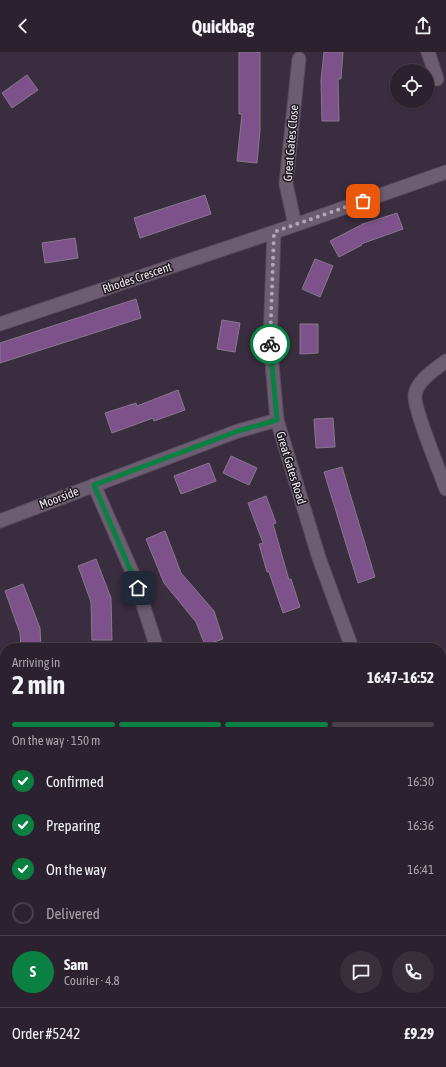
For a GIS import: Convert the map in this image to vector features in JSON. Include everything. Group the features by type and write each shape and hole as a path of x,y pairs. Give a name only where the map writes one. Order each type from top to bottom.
{"street":[{"path":"428,52 437,79"},
{"name":"Great Gates Close","path":"295,226 286,184 299,59"},
{"name":"Rhodes Crescent","path":"0,324 295,226 446,172"},
{"name":"Great Gates Road","path":"274,232 270,341 277,420 319,558 350,643"},
{"path":"446,361 423,380 415,394 417,409 446,489"},
{"name":"Moorside","path":"0,521 238,431 277,420"},
{"path":"94,485 133,574 155,643"}],"building":[{"path":"239,52 260,52 260,130 257,163 237,161 242,114 239,114"},
{"path":"324,52 343,52 341,79 338,79 339,121 322,121 321,80"},
{"path":"27,75 38,90 12,108 2,93"},
{"path":"205,195 211,214 140,238 134,218"},
{"path":"397,213 403,229 361,244 362,245 339,257 330,241 363,224"},
{"path":"75,238 78,258 45,263 42,243"},
{"path":"315,259 333,266 320,297 302,289"},
{"path":"136,299 141,318 0,363 0,343"},
{"path":"222,320 240,323 235,352 217,349"},
{"path":"300,324 318,324 318,353 300,354"},
{"path":"178,390 185,410 154,421 153,418 112,433 105,413 136,403 137,406"},
{"path":"333,418 335,447 316,448 314,419"},
{"path":"231,456 257,468 249,485 223,473"},
{"path":"209,463 216,481 181,494 174,476"},
{"path":"342,467 375,577 358,583 324,472"},
{"path":"266,496 276,523 273,524 289,580 291,579 300,607 283,613 269,572 267,572 259,544 263,543 248,503"},
{"path":"165,531 181,573 214,611 223,639 211,643 204,643 196,622 164,583 146,539"},
{"path":"96,559 111,598 112,640 92,640 91,602 78,566"},
{"path":"23,584 40,628 41,643 21,643 20,633 5,591"}],"way so far":[{"path":"270,344 274,232 363,201"}],"route":[{"path":"138,588 94,485 238,431 277,420 270,344"}]}
